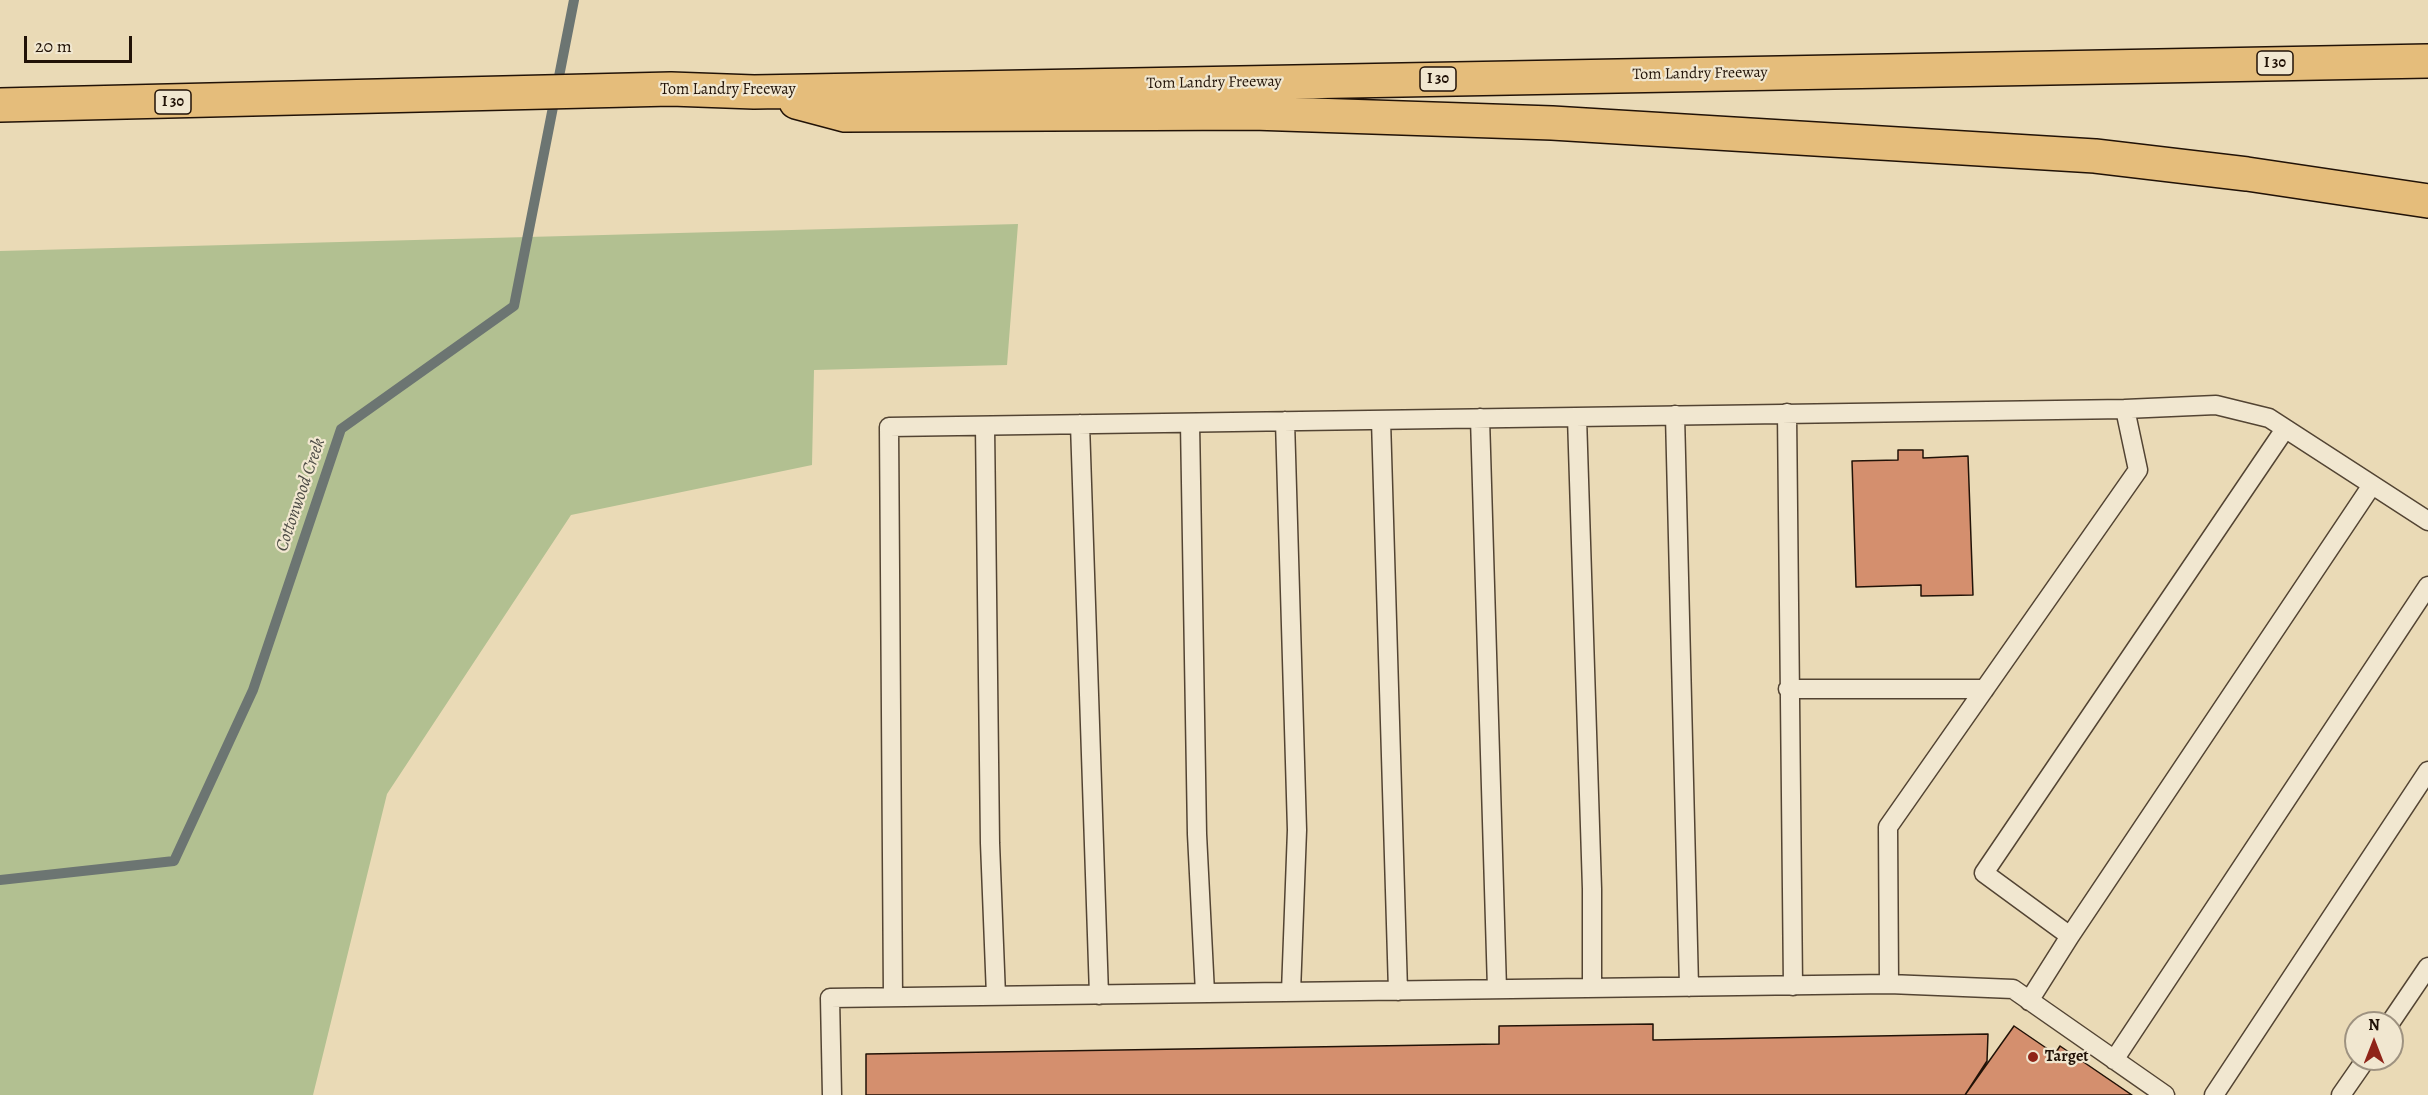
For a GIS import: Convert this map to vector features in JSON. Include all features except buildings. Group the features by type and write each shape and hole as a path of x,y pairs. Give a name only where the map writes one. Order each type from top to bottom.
{"highway":[{"name":"Tom Landry Freeway","path":"0,105 672,89 754,92 2428,61"},
{"path":"754,92 845,115 1253,113 1540,123 2095,156 2247,174 2428,201"}],"lane":[{"path":"892,997 890,427 2125,409 2216,405 2269,418 2428,521"},
{"path":"1889,984 1888,827 2138,470 2125,409"},
{"path":"1788,413 1788,689 1793,986"},
{"path":"1675,415 1689,987"},
{"path":"1577,417 1592,889 1592,988"},
{"path":"1480,418 1497,989"},
{"path":"1381,420 1398,991"},
{"path":"1285,421 1298,830 1291,992"},
{"path":"1190,423 1197,834 1205,993"},
{"path":"1080,424 1099,995"},
{"path":"985,426 990,843 996,996"},
{"path":"2070,936 1984,873 2285,429"},
{"path":"2030,1001 2070,936 2372,485"},
{"path":"2114,1060 2428,586"},
{"path":"1788,689 1985,689"},
{"path":"2214,1095 2428,771"},
{"path":"2398,1011 2428,967"},
{"path":"832,1095 830,998 1889,984 2013,989 2165,1095"},
{"path":"2342,1095 2358,1071"}],"green space":[{"path":"1018,224 1007,365 814,370 812,465 571,515 387,794 313,1095 0,1095 0,251"}],"waterway":[{"name":"Cottonwood Creek","path":"0,880 174,861 253,690 341,429 514,306 574,0"}],"place":[{"name":"Target","path":"2033,1057"}]}
